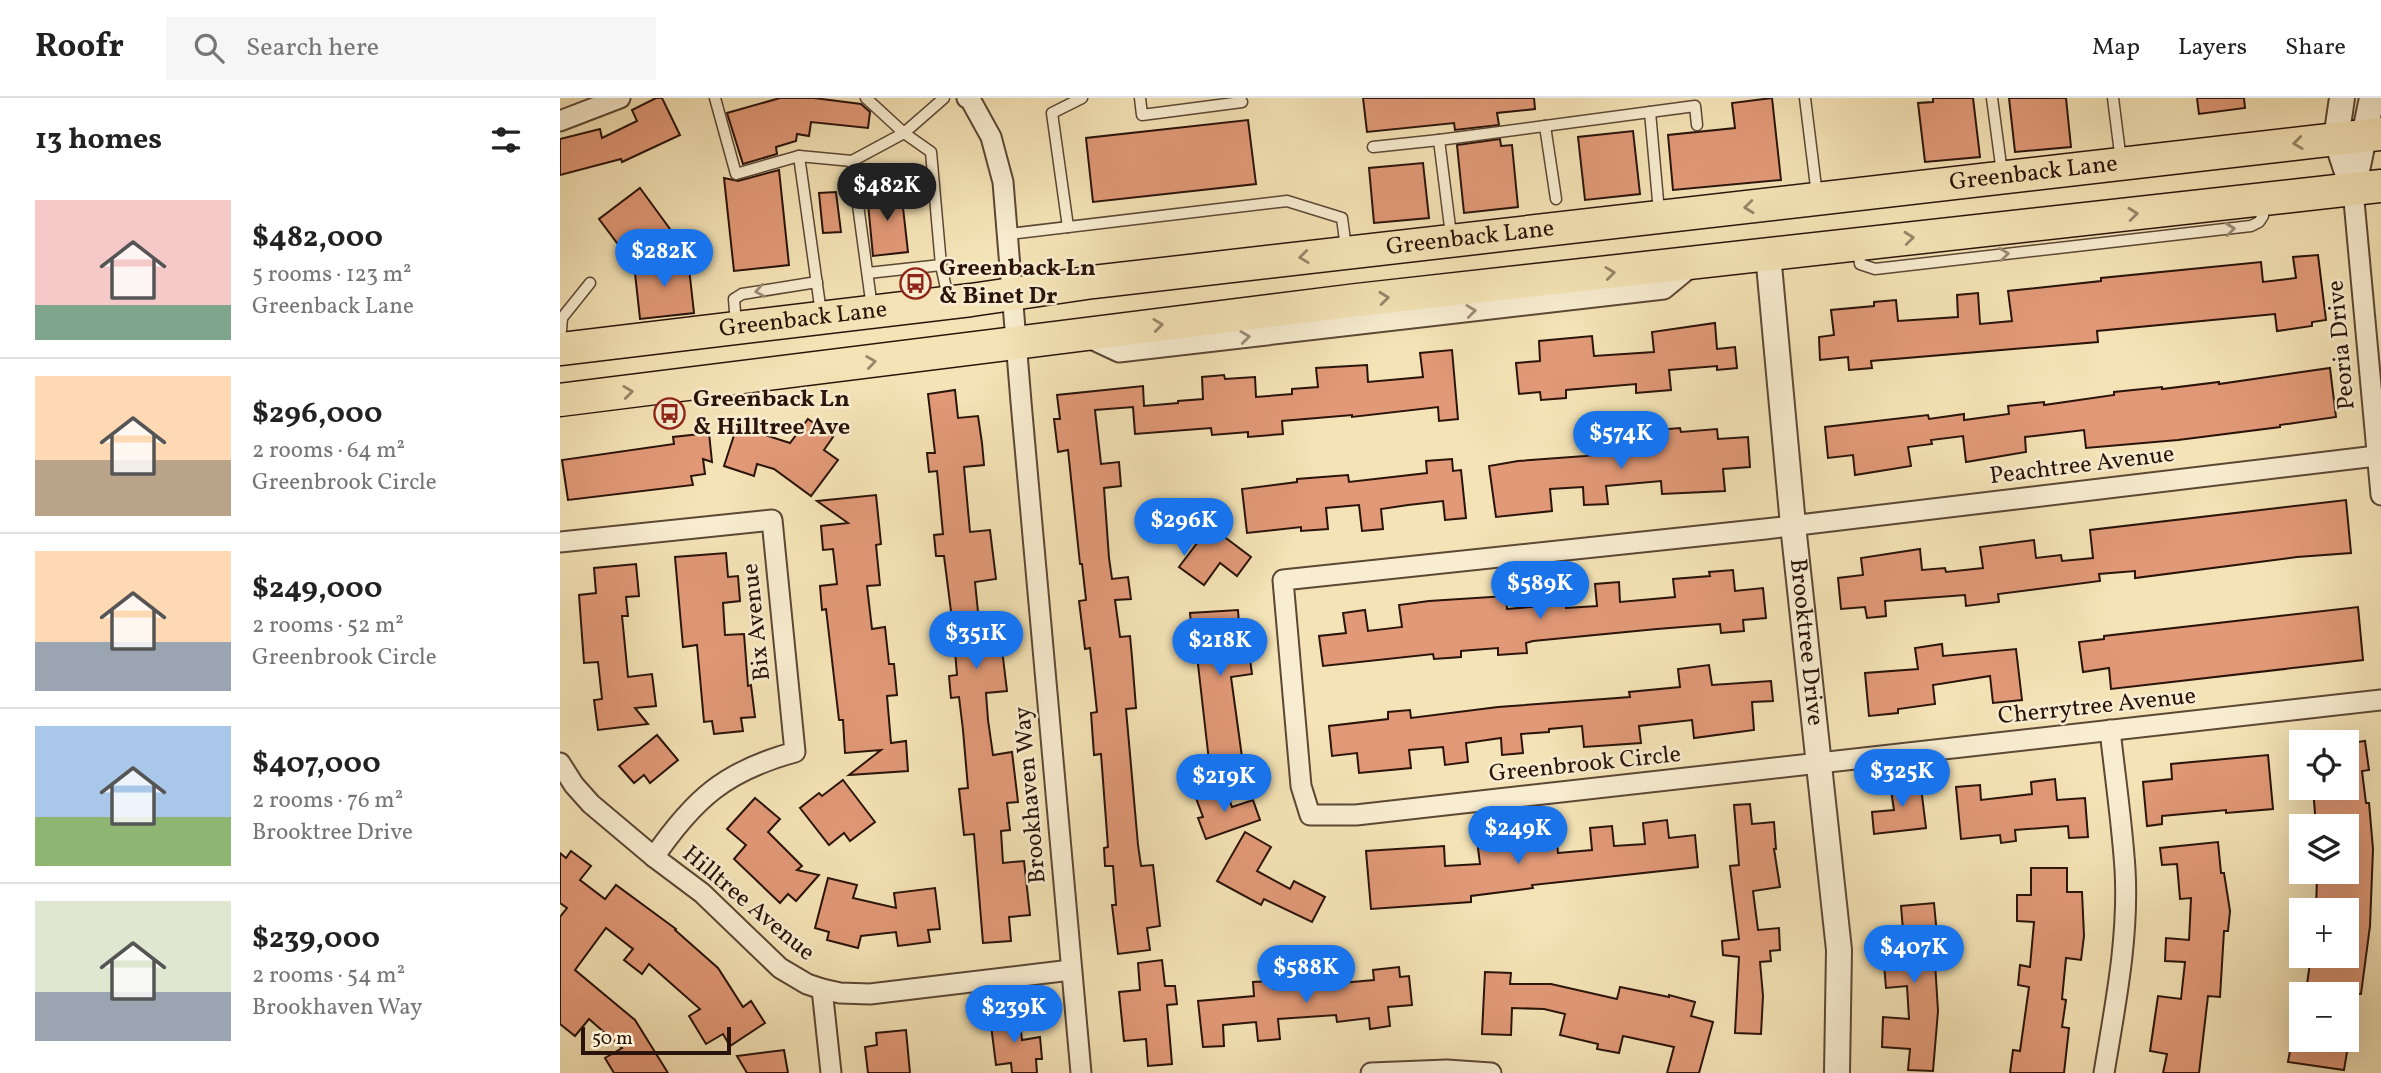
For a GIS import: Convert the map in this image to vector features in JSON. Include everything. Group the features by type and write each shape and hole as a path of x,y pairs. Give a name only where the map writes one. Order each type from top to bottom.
{"main road":[{"name":"Greenback Lane","path":"564,338 737,329 1093,282 1452,239 2361,136"},
{"name":"Greenback Lane","path":"560,400 1357,300 2367,188"},
{"path":"1768,254 1817,199"}],"street":[{"path":"560,121 620,98"},
{"name":"Brookhaven Way","path":"969,98 991,137 1003,182 1009,234 1021,402 1081,1073"},
{"path":"2342,98 2361,136 2367,188"},
{"path":"2361,136 2372,98"},
{"name":"Peoria Drive","path":"2367,188 2376,456 2381,495"},
{"name":"Brooktree Drive","path":"1768,254 1793,525 1839,950 1837,1073"},
{"name":"Peachtree Avenue","path":"1793,525 2376,456"},
{"name":"Bix Avenue","path":"560,542 772,520 795,752 736,773 709,792 685,815 654,857"},
{"name":"Greenbrook Circle","path":"1793,525 1283,580 1301,786 1310,815 1356,816 1818,762"},
{"name":"Cherrytree Avenue","path":"1818,762 2381,700"},
{"path":"2104,1073 2122,962 2125,915 2125,870 2110,730"},
{"name":"Hilltree Avenue","path":"560,763 574,785 592,804 654,857 702,893 780,968 807,984 840,993 870,993 1070,970"},
{"path":"822,989 831,1073"},
{"path":"1371,1073 1447,1070 1491,1073"}],"lane":[{"path":"715,98 736,174 799,156 852,161 904,133 944,98"},
{"path":"866,98 904,133 931,152 941,265 949,302"},
{"path":"1068,227 1052,113 1082,98"},
{"path":"1140,98 1142,115 1241,102"},
{"path":"1805,98 1817,199"},
{"path":"1992,98 2003,177"},
{"path":"2113,98 2122,165"},
{"path":"1373,147 1695,106 1697,125"},
{"path":"1650,112 1660,216"},
{"path":"1545,126 1556,199"},
{"path":"1439,140 1452,239"},
{"path":"799,156 822,317"},
{"path":"852,161 872,312"},
{"path":"1009,234 1287,201 1342,218 1346,252"},
{"path":"868,273 941,265"},
{"path":"737,329 734,299 742,294 817,282"},
{"path":"564,338 590,283"}],"building":[{"path":"656,98 662,98 680,135 622,162 621,159 560,175 560,139 600,129 602,138 637,121 632,110"},
{"path":"780,98 814,98 861,104 870,112 868,128 811,122 809,136 797,134 796,141 776,147 777,154 743,164 727,113"},
{"path":"1363,98 1534,98 1535,109 1497,113 1499,125 1455,130 1454,123 1367,132"},
{"path":"1772,98 1781,180 1673,190 1668,135 1735,128 1732,103"},
{"path":"1933,98 1973,98 1980,157 1925,162 1918,103 1933,102"},
{"path":"2009,98 2066,98 2071,147 2015,152"},
{"path":"2197,98 2244,98 2245,108 2199,114"},
{"path":"1248,120 1256,184 1093,202 1086,138"},
{"path":"1633,131 1640,194 1585,200 1578,137"},
{"path":"1500,139 1501,146 1512,145 1518,207 1464,213 1457,145"},
{"path":"1423,163 1429,218 1374,223 1369,168"},
{"path":"779,170 789,265 734,271 724,178 738,181"},
{"path":"640,188 670,229 629,259 599,219"},
{"path":"901,190 908,252 873,256 867,193"},
{"path":"836,192 841,232 823,233 819,193"},
{"path":"2318,255 2326,320 2312,322 2312,326 2277,331 2275,314 2097,331 2098,342 1871,361 1872,368 1849,370 1848,357 1820,360 1819,337 1834,335 1831,310 1874,306 1874,302 1896,300 1898,321 1958,317 1957,295 1978,293 1980,324 2012,321 2008,291 2101,281 2101,278 2261,262 2263,282 2296,278 2293,257"},
{"path":"688,259 694,313 640,319 634,264"},
{"path":"1715,323 1717,349 1735,347 1737,368 1717,370 1717,366 1669,370 1671,390 1636,393 1636,384 1566,390 1566,398 1541,400 1540,392 1519,394 1516,363 1540,361 1539,341 1592,336 1594,356 1654,352 1652,332"},
{"path":"1452,350 1458,419 1439,421 1438,407 1352,417 1282,421 1283,434 1248,437 1248,432 1212,435 1211,428 1135,434 1133,407 1095,410 1101,464 1119,462 1121,486 1104,488 1109,558 1112,579 1128,577 1131,599 1115,600 1120,637 1130,636 1132,657 1136,708 1126,709 1138,845 1141,866 1153,865 1160,926 1147,928 1150,950 1118,954 1112,905 1116,905 1113,866 1105,866 1104,848 1108,847 1101,754 1094,755 1091,713 1097,712 1093,674 1090,648 1085,649 1079,601 1086,600 1068,450 1058,452 1054,419 1060,419 1057,395 1143,386 1144,406 1178,403 1203,399 1202,377 1224,375 1225,379 1255,377 1256,397 1292,394 1292,389 1318,387 1316,368 1367,365 1368,382 1423,377 1420,353"},
{"path":"2330,368 2336,417 2178,440 2086,448 2084,430 2025,437 2026,452 1966,462 1963,436 1931,440 1932,444 1908,447 1911,466 1855,475 1853,455 1828,458 1825,427 1928,415 1929,419 1964,414 1964,420 2009,414 2008,406 2044,402 2044,405 2114,395 2114,392 2219,384"},
{"path":"955,390 958,418 978,416 984,465 964,467 970,532 990,530 996,579 975,582 981,642 1001,641 1007,691 986,693 993,755 1012,752 1018,802 1007,803 1010,830 1001,831 1003,863 1024,861 1030,915 1009,917 1011,941 983,943 974,834 964,835 959,789 968,788 963,730 959,697 951,698 949,676 957,675 953,627 944,556 936,556 934,535 943,534 937,471 929,472 927,453 935,453 928,394"},
{"path":"808,419 833,437 824,450 838,460 811,496 774,469 757,464 754,476 724,466 737,426 790,443"},
{"path":"1680,428 1681,432 1717,429 1718,439 1748,437 1750,467 1723,469 1725,491 1662,494 1661,481 1606,486 1608,504 1584,505 1583,487 1550,489 1552,511 1496,517 1489,466 1658,447 1657,430"},
{"path":"709,433 712,462 703,459 705,474 691,476 693,485 568,500 562,460 674,444 673,437"},
{"path":"1452,459 1453,471 1461,470 1466,518 1445,520 1443,501 1408,505 1381,509 1383,529 1362,531 1359,505 1326,508 1328,529 1301,531 1301,527 1247,533 1242,489 1297,482 1297,479 1348,475 1349,482 1427,473 1426,461"},
{"path":"876,495 881,544 876,545 880,585 867,586 872,629 885,627 889,664 894,664 897,695 887,696 891,743 906,741 908,771 849,775 881,750 845,753 843,720 839,720 826,609 822,610 820,586 837,584 833,549 823,550 821,526 848,523 817,501"},
{"path":"2346,500 2351,553 2297,557 2135,578 2135,571 2099,574 2100,581 1998,594 1999,602 1966,606 1965,595 1885,601 1886,616 1867,618 1865,607 1841,609 1838,578 1863,575 1861,558 1920,549 1922,570 1945,568 1946,572 1983,568 1980,547 2034,540 2036,558 2061,555 2062,561 2093,558 2090,530"},
{"path":"1210,526 1251,557 1237,576 1220,563 1204,585 1179,567"},
{"path":"726,553 728,577 738,576 740,601 723,603 725,635 744,634 748,686 751,685 755,717 741,718 743,731 714,734 712,721 704,722 697,645 683,647 675,557"},
{"path":"636,564 639,596 626,597 628,616 622,616 628,677 652,674 656,706 635,708 648,724 598,730 594,700 602,699 598,662 584,663 579,595 596,593 594,568"},
{"path":"1733,570 1735,591 1763,588 1766,618 1743,620 1744,631 1721,633 1720,624 1657,629 1533,641 1526,643 1527,653 1498,655 1498,648 1461,651 1461,657 1434,659 1433,654 1323,666 1319,636 1346,633 1343,613 1365,610 1368,631 1402,627 1399,605 1429,601 1506,596 1507,609 1542,606 1541,591 1564,589 1566,608 1597,606 1595,584 1619,582 1620,602 1675,597 1673,579 1710,576 1709,572"},
{"path":"2358,607 2363,660 2111,689 2109,668 2083,672 2079,642 2104,639 2104,636"},
{"path":"1238,610 1241,653 1249,652 1252,674 1231,677 1242,757 1209,761 1190,613"},
{"path":"1942,644 1943,656 2016,649 2022,700 1993,703 1990,676 1933,685 1935,704 1898,709 1898,713 1869,716 1865,673 1918,669 1915,648"},
{"path":"1709,665 1712,685 1771,681 1773,701 1752,702 1754,730 1694,738 1692,720 1639,726 1641,743 1584,747 1582,726 1549,729 1549,732 1521,734 1523,753 1502,755 1501,738 1466,743 1468,762 1445,765 1443,747 1409,750 1411,768 1359,773 1357,753 1332,756 1329,726 1388,719 1388,712 1410,710 1411,718 1498,707 1630,697 1629,692 1680,687 1678,669"},
{"path":"657,735 678,760 650,783 644,775 634,783 619,766"},
{"path":"2365,741 2369,770 2362,771 2366,803 2369,803 2373,849 2370,926 2361,994 2359,982 2307,982 2309,968 2359,968 2359,898 2316,898 2317,884 2359,884 2359,814 2315,814 2314,800 2359,800 2359,742"},
{"path":"2268,755 2273,809 2162,816 2162,824 2147,826 2143,782 2172,779 2171,764"},
{"path":"1920,779 1926,828 1874,834 1872,812 1894,810 1890,783"},
{"path":"2055,779 2057,800 2085,798 2088,837 2069,838 2068,826 2015,830 2016,841 2001,843 2000,835 1961,839 1956,787 1980,785 1981,800 2032,794 2031,782"},
{"path":"843,780 875,822 850,841 844,833 829,845 800,808 819,793 822,796"},
{"path":"1225,787 1232,807 1253,800 1260,820 1206,839 1198,818 1203,817 1196,798"},
{"path":"755,798 780,819 768,832 802,866 797,870 819,875 796,901 788,894 780,903 734,859 746,845 727,829"},
{"path":"1750,804 1752,824 1774,822 1774,849 1780,887 1753,891 1758,930 1779,928 1780,950 1770,951 1771,961 1760,962 1763,996 1761,1034 1735,1033 1739,957 1723,955 1722,941 1739,939 1730,866 1739,865 1734,805"},
{"path":"1667,820 1669,838 1695,835 1698,867 1532,885 1533,888 1471,896 1471,902 1371,909 1366,851 1444,846 1445,866 1480,864 1477,840 1556,831 1558,853 1592,850 1590,828 1612,826 1614,846 1645,844 1643,823"},
{"path":"1245,832 1271,847 1257,871 1290,889 1294,881 1325,897 1312,922 1264,899 1261,905 1217,881"},
{"path":"2218,842 2221,873 2224,873 2230,911 2228,931 2224,931 2220,997 2208,996 2199,1073 2163,1073 2167,1054 2150,1051 2158,996 2181,999 2185,962 2165,961 2166,938 2189,940 2191,898 2180,899 2177,864 2162,865 2160,848"},
{"path":"571,851 591,866 580,880 605,899 616,885 676,929 718,968 743,1007 751,1001 765,1023 730,1046 723,1034 706,1044 689,1016 700,1009 649,964 642,974 624,960 633,949 606,928 575,970 635,1020 668,1073 614,1073 605,1058 622,1048 589,1019 575,1036 560,1024 560,917 567,908 560,903 560,853 566,858"},
{"path":"2031,868 2067,868 2067,892 2082,892 2084,936 2081,960 2066,958 2062,999 2066,1000 2062,1027 2069,1028 2064,1073 2010,1073 2013,1050 2020,1051 2029,987 2018,985 2020,965 2030,967 2034,922 2017,921 2017,895 2031,895"},
{"path":"828,878 857,885 853,898 896,908 894,893 935,888 940,929 928,930 930,942 898,946 896,932 861,936 858,948 827,940 829,932 815,928"},
{"path":"1934,903 1938,946 1934,946 1938,1011 1933,1071 1908,1070 1910,1049 1882,1047 1883,1017 1909,1019 1907,986 1886,988 1884,964 1888,964 1885,932 1903,930 1901,906"},
{"path":"1162,960 1165,986 1175,986 1177,1004 1167,1005 1172,1064 1148,1066 1146,1039 1124,1041 1119,992 1140,990 1138,963"},
{"path":"1399,967 1400,977 1409,976 1412,1005 1388,1007 1390,1026 1370,1029 1369,1018 1337,1022 1336,1015 1278,1019 1280,1039 1258,1041 1256,1022 1223,1025 1224,1046 1203,1047 1198,1001 1254,996 1253,982 1273,981 1273,989 1374,980 1373,970"},
{"path":"1485,972 1511,973 1510,984 1551,984 1617,999 1620,987 1695,1002 1691,1016 1713,1022 1699,1073 1667,1073 1674,1047 1623,1036 1619,1053 1597,1049 1598,1044 1560,1035 1565,1014 1544,1009 1512,1008 1511,1035 1482,1034"},
{"path":"1019,1013 1022,1040 1040,1037 1042,1059 1036,1059 1037,1073 1012,1073 1011,1063 996,1065 990,1017"},
{"path":"906,1030 910,1073 868,1073 865,1047 877,1045 876,1033"},
{"path":"784,1050 788,1073 747,1073 737,1056"},
{"path":"2290,1052 2347,1052 2344,1070 2288,1062"}],"place":[{"name":"Greenback Ln & Binet Dr","path":"916,283"},
{"name":"Greenback Ln & Hilltree Ave","path":"670,414"}]}
